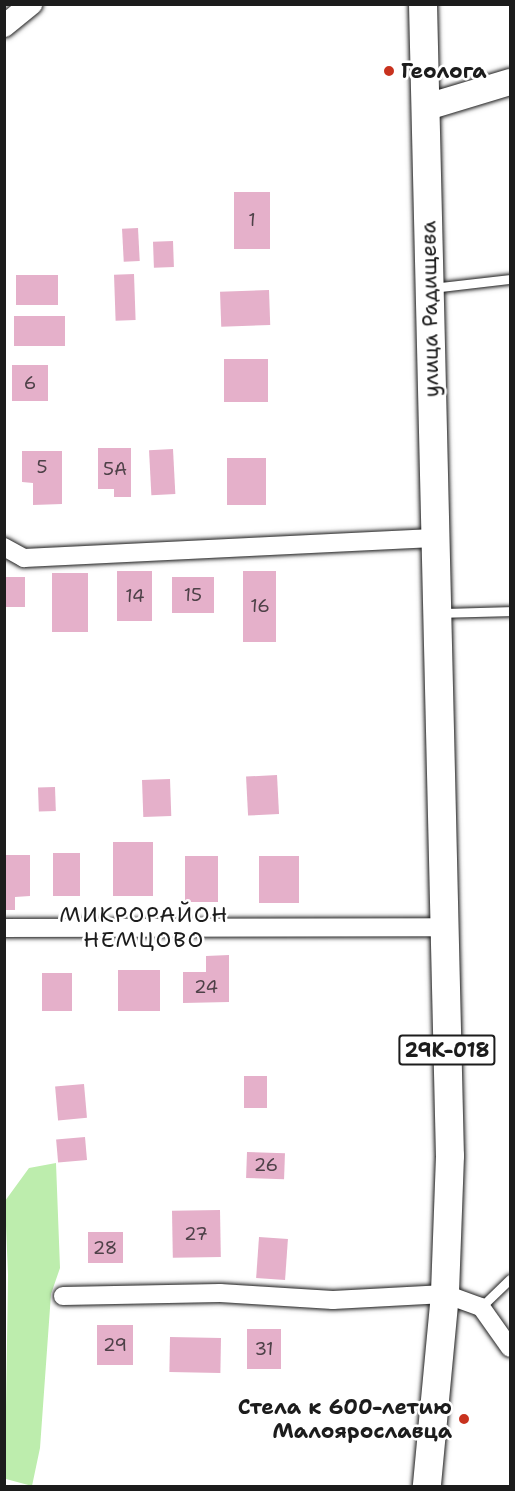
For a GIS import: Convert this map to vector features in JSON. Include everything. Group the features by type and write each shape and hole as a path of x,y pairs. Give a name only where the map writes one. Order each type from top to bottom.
{"main road":[{"name":"улица Радищева","path":"423,4 427,108 434,538 438,613"},
{"path":"427,108 510,82"},
{"name":"29К-018","path":"427,1486 444,1294 450,1156 438,613"}],"street":[{"path":"4,26 31,4"},
{"path":"4,547 24,558 434,538"},
{"path":"4,928 444,927"},
{"path":"63,1296 220,1293 333,1300 444,1294 481,1307 510,1348"}],"lane":[{"path":"430,288 510,279"},
{"path":"438,613 510,611"},
{"path":"481,1307 510,1279"}],"green space":[{"path":"56,1163 60,1268 51,1294 40,1448 32,1486 6,1479 5,1474 8,1275 5,1201 29,1168"}],"building":[{"path":"234,192 270,192 270,249 234,249"},
{"path":"138,228 140,261 124,262 122,229"},
{"path":"173,241 174,267 154,268 153,242"},
{"path":"134,274 136,320 116,321 114,275"},
{"path":"16,275 58,275 58,305 16,305"},
{"path":"269,290 270,325 221,327 220,292"},
{"path":"14,316 65,316 65,346 14,346"},
{"path":"224,359 268,359 268,402 224,402"},
{"path":"12,365 48,365 48,401 12,401"},
{"path":"98,448 131,448 131,497 114,497 114,489 98,489"},
{"path":"173,449 175,494 151,495 149,450"},
{"path":"22,451 62,451 62,504 33,505 33,483 22,482"},
{"path":"227,458 266,458 266,505 227,505"},
{"path":"117,571 152,571 152,621 117,621"},
{"path":"243,571 276,571 276,642 243,642"},
{"path":"52,573 88,573 88,632 52,632"},
{"path":"4,577 25,577 25,607 4,607"},
{"path":"172,577 214,577 214,613 172,613"},
{"path":"277,775 279,814 248,816 246,777"},
{"path":"170,779 171,816 143,817 142,780"},
{"path":"55,787 56,811 39,812 38,788"},
{"path":"113,842 153,842 153,896 113,896"},
{"path":"53,853 80,853 80,896 53,896"},
{"path":"4,855 30,855 30,896 15,897 15,910 4,910"},
{"path":"185,856 218,856 218,902 185,902"},
{"path":"259,856 299,856 299,903 259,903"},
{"path":"229,955 229,1002 183,1003 183,972 206,972 206,956"},
{"path":"118,970 160,970 160,1011 118,1011"},
{"path":"42,973 72,973 72,1011 42,1011"},
{"path":"244,1076 267,1076 267,1108 244,1108"},
{"path":"84,1084 87,1118 58,1120 55,1087"},
{"path":"85,1137 87,1160 58,1162 56,1140"},
{"path":"247,1152 285,1153 284,1179 246,1178"},
{"path":"220,1210 221,1257 173,1258 172,1211"},
{"path":"88,1232 123,1232 123,1263 88,1263"},
{"path":"259,1237 288,1239 285,1280 256,1278"},
{"path":"97,1325 133,1325 133,1365 97,1365"},
{"path":"247,1329 281,1329 281,1369 247,1369"},
{"path":"170,1337 221,1338 220,1373 169,1372"}],"place":[{"name":"Геолога","path":"389,71"},
{"name":"Стела к 600-летию Малоярославца","path":"464,1419"}],"district":[{"name":"МИКРОРАЙОН НЕМЦОВО","path":"144,926"}]}
